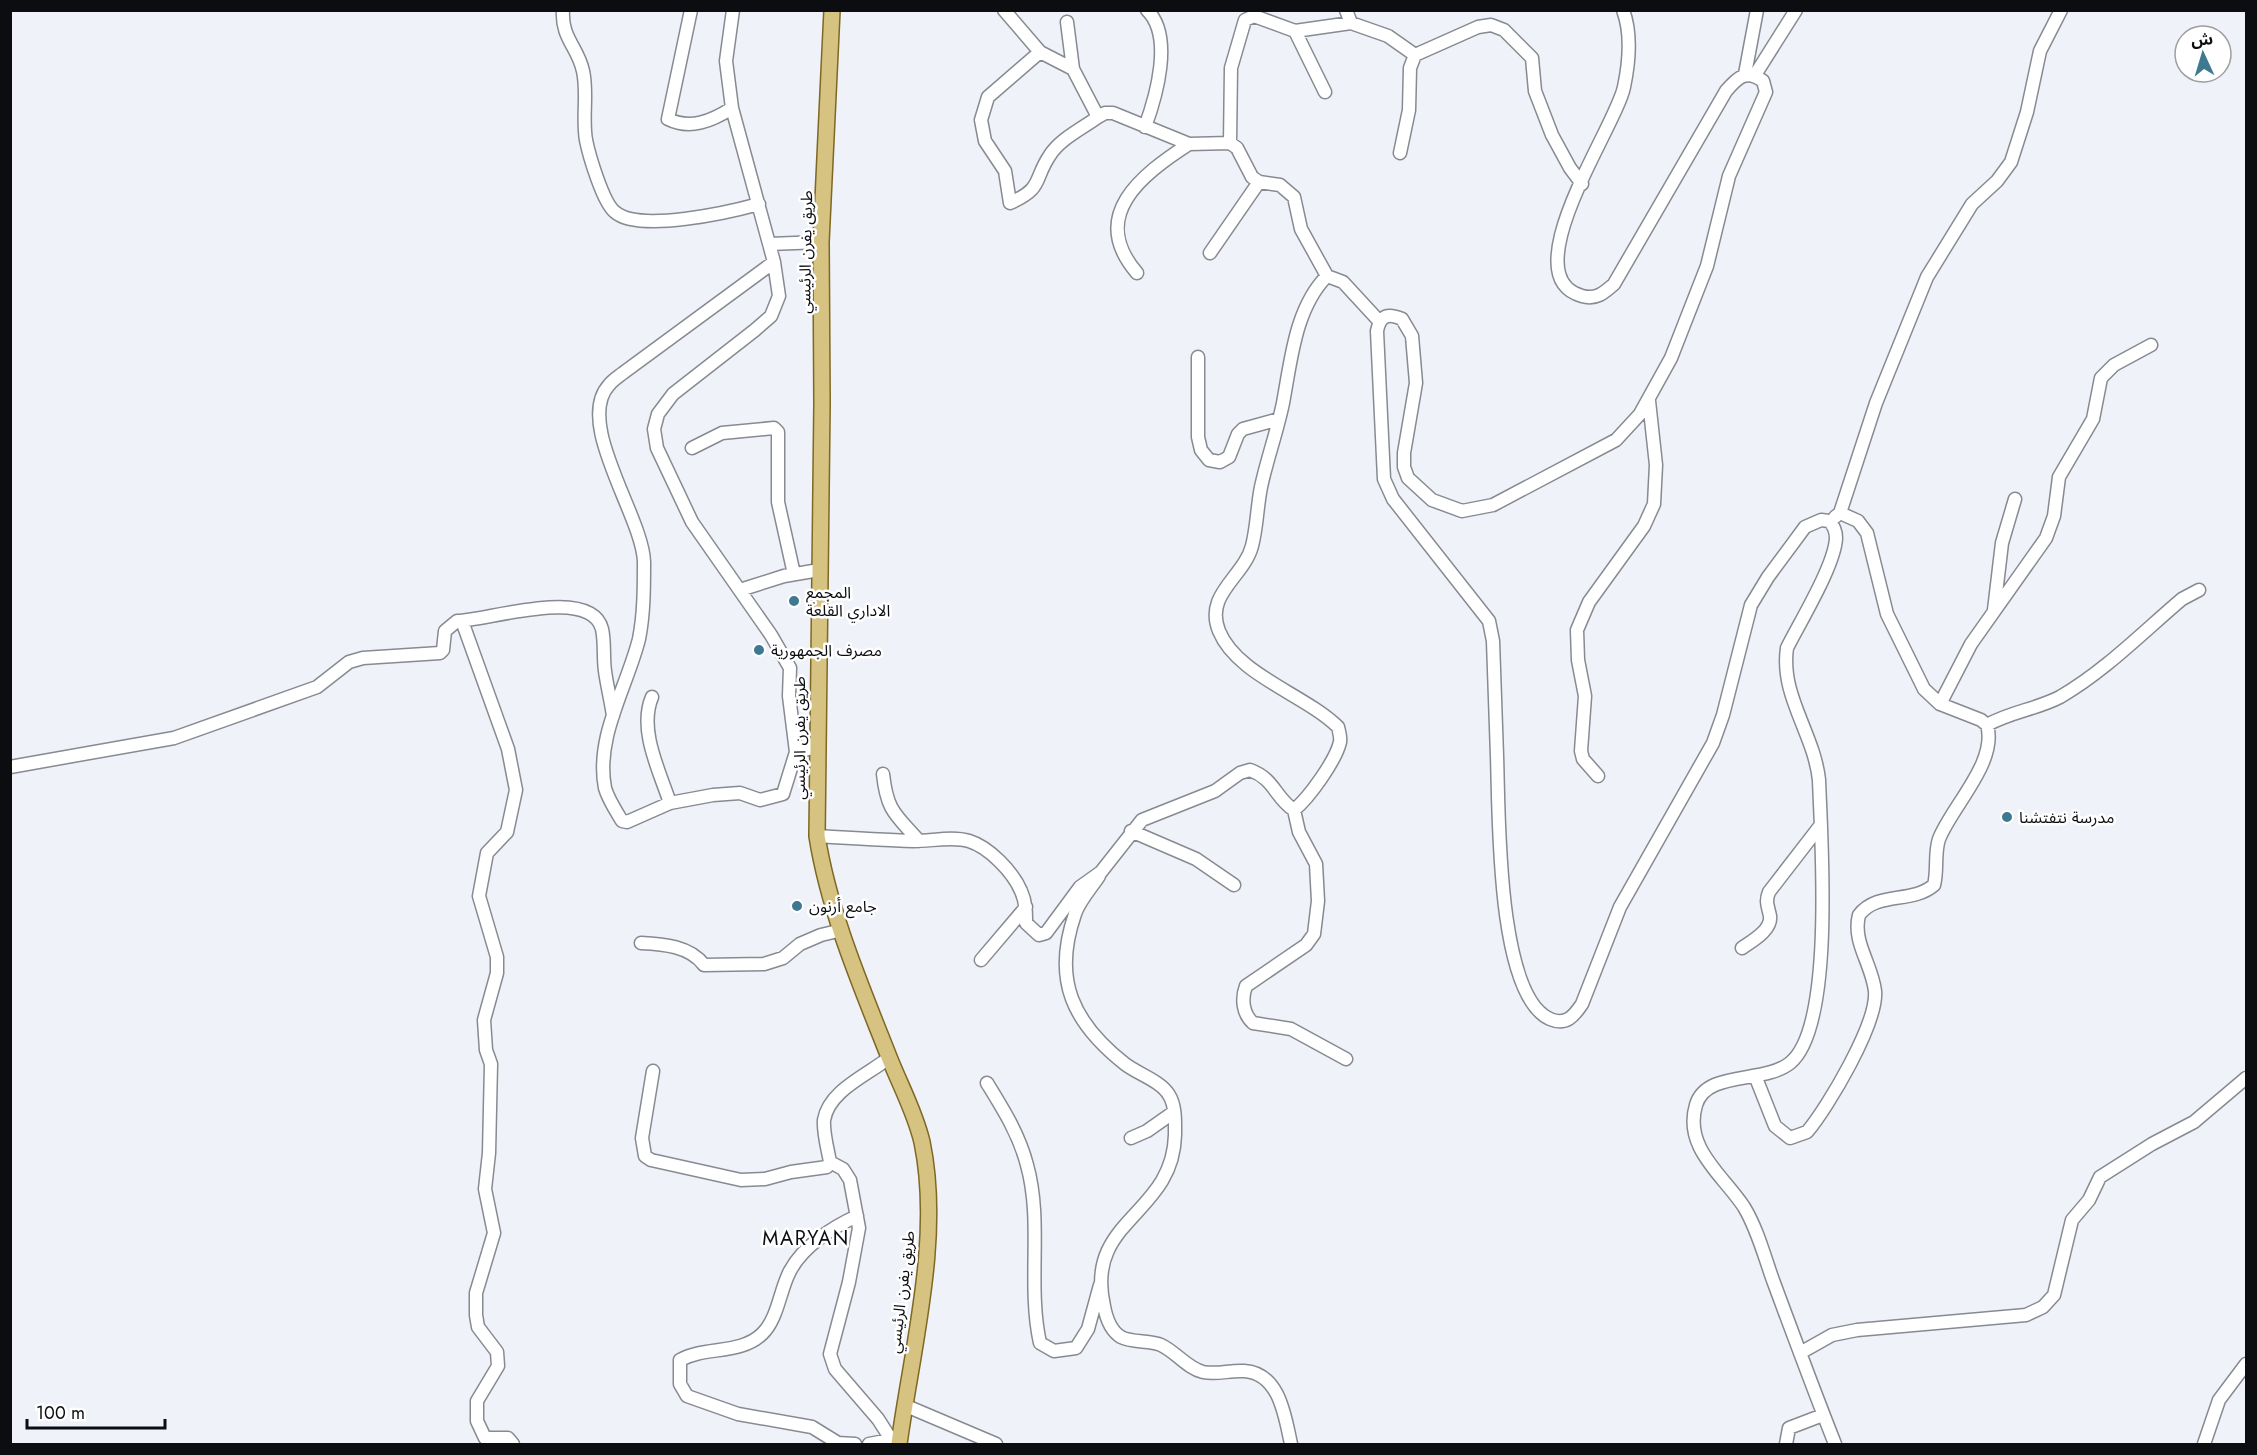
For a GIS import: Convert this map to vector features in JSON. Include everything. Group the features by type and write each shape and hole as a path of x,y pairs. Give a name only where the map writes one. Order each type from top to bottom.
{"main road":[{"name":"طريق يفرن الرئيسي","path":"832,10 821,242 817,836 822,868 842,930 890,1057 912,1108 927,1172 928,1250 904,1405 894,1443"}],"street":[{"path":"563,10 565,34 583,70 586,139 606,198 614,212 628,219 667,220 709,217 759,204"},
{"path":"691,10 668,119 678,125 695,125 720,116 732,108"},
{"path":"733,10 726,61 732,108 774,262 779,296 771,316 673,394 658,414 654,429 657,448 692,522 740,590 790,668 789,696 796,752 783,794 760,800 740,793 713,795 670,803 627,822 622,821 605,789 604,753 608,730 639,638 644,558 641,537 606,454 600,418 602,399 608,386 623,373 774,262"},
{"path":"1004,10 1040,52 1073,69"},
{"path":"1145,127 1161,71 1157,28 1147,10"},
{"path":"1346,10 1351,23"},
{"path":"1623,10 1629,40 1624,90 1560,233 1558,267 1564,284 1575,294 1589,298 1601,295 1614,284 1726,91 1736,79 1750,74 1796,10"},
{"path":"1750,74 1757,10"},
{"path":"1040,52 988,97 981,120 985,141 1005,171 1010,203 1026,196 1038,183 1050,155 1061,144 1105,113 1113,113 1189,144 1230,143 1237,148 1246,169 1259,182 1280,185 1294,197 1301,229 1327,276 1343,282 1379,321 1377,347 1384,479 1393,499 1489,621 1493,641 1500,858 1508,928 1519,977 1539,1010 1556,1022 1575,1016 1582,1004 1620,907 1705,762 1723,715 1751,605 1768,577 1805,527 1821,520 1829,521 1840,513 1876,403 1927,277 1972,204 2004,173 2011,162 2027,112 2040,51 2061,10"},
{"path":"1230,143 1231,68 1241,29 1251,13 1295,31 1351,23 1388,36 1414,55"},
{"path":"1067,22 1073,69 1098,117"},
{"path":"1400,153 1409,110 1410,68 1414,55 1478,27 1491,25 1504,30 1532,58 1535,91 1552,135 1570,168 1582,184"},
{"path":"1295,31 1325,92"},
{"path":"1379,321 1389,315 1402,319 1412,336 1416,383 1404,453 1408,478 1432,500 1448,508 1469,511 1493,505 1595,452 1628,430 1649,401 1671,358 1707,266 1729,176 1766,92 1763,81 1750,74"},
{"path":"1137,273 1124,258 1118,241 1119,209 1127,195 1163,161 1189,144"},
{"path":"1210,253 1259,182"},
{"path":"769,244 821,242"},
{"path":"1294,810 1318,781 1337,747 1340,740 1338,727 1232,652 1216,622 1220,594 1243,565 1252,546 1260,491 1279,419 1286,376 1299,330 1314,293 1327,276"},
{"path":"1940,704 1952,677 1994,611 2046,538 2054,516 2059,477 2093,419 2101,378 2114,364 2151,345"},
{"path":"1198,357 1198,437 1201,450 1209,460 1220,462 1229,458 1238,434 1244,429 1279,419"},
{"path":"1598,776 1583,759 1581,751 1585,696 1578,660 1577,630 1589,602 1644,526 1654,504 1656,465 1649,401"},
{"path":"692,448 722,434 774,428 778,432 778,502 794,574"},
{"path":"1994,611 2002,543 2015,499"},
{"path":"1756,1078 1775,1126 1790,1138 1807,1132 1858,1047 1874,1010 1875,992 1857,934 1859,915 1875,902 1920,893 1934,885 1938,842 1990,742 1987,725 1981,720 1940,704 1924,689 1887,614 1863,526 1840,513"},
{"path":"1829,521 1836,532 1833,551 1787,648 1785,675 1815,752 1819,780 1821,969 1813,1021 1801,1052 1792,1062 1780,1071 1756,1078 1715,1084 1704,1092 1696,1104 1694,1123 1702,1155 1745,1209 1835,1444"},
{"path":"740,590 794,574 819,570"},
{"path":"1987,725 1999,718 2040,705 2073,688 2182,599 2199,590"},
{"path":"10,767 174,738 317,687 349,662 363,658 440,652 443,650 447,627 452,623 567,606 593,614 602,629 605,670 614,717"},
{"path":"462,621 508,749 516,790 507,832 488,853 479,896 497,957 497,973 484,1020 486,1050 491,1064 489,1154 485,1189 494,1233 476,1293 478,1328 497,1352 498,1366 477,1401 477,1421 485,1438 508,1438 513,1444"},
{"path":"652,698 648,707 647,726 670,803"},
{"path":"796,752 818,747"},
{"path":"1291,1444 1284,1409 1272,1388 1261,1375 1243,1371 1217,1374 1201,1371 1161,1345 1121,1337 1108,1322 1100,1284 1100,1271 1109,1246 1128,1221 1142,1210 1168,1173 1174,1140 1174,1112 1169,1095 1161,1086 1120,1060 1086,1027 1069,992 1068,958 1075,911 1131,831 1142,820 1215,791 1240,773 1250,770 1269,779 1288,806 1294,810 1299,832 1316,864 1318,901 1314,934 1306,945 1246,986 1243,1000 1245,1011 1253,1023 1291,1029 1346,1059"},
{"path":"883,774 886,798 891,811 919,841"},
{"path":"1743,948 1768,927 1770,917 1766,903 1769,892 1820,826"},
{"path":"1131,831 1196,859 1234,885"},
{"path":"817,836 919,841 959,838 972,841 986,849 1021,890 1026,907 1026,923 1039,934 1046,933 1080,887 1101,872"},
{"path":"981,960 1026,907"},
{"path":"641,943 663,944 685,951 699,958 704,965 738,966 783,958 800,944 842,930"},
{"path":"653,1071 642,1138 645,1156 651,1160 741,1180 765,1179 791,1172 827,1167 830,1162 824,1122 829,1105 840,1093 890,1057"},
{"path":"1800,1353 1832,1335 1857,1330 2026,1315 2043,1307 2054,1295 2059,1281 2072,1220 2089,1200 2100,1177 2152,1144 2194,1122 2247,1078"},
{"path":"987,1083 1017,1133 1028,1167 1034,1214 1033,1289 1040,1343 1053,1351 1076,1348 1088,1329 1100,1284"},
{"path":"1131,1138 1147,1131 1174,1112"},
{"path":"830,1162 843,1169 850,1180 859,1228 849,1282 830,1354 835,1369 878,1419 894,1443"},
{"path":"855,1444 838,1443 812,1427 738,1414 687,1396 680,1384 680,1360 692,1354 743,1345 762,1334 790,1270 801,1256 837,1225 857,1216"},
{"path":"2204,1444 2219,1400 2247,1364"},
{"path":"904,1405 996,1444"},
{"path":"1786,1444 1789,1428 1823,1415"},
{"path":"869,1444 894,1443"}],"place":[{"name":"المجمع الاداري القلعة","path":"794,601"},
{"name":"مصرف الجمهورية","path":"759,650"},
{"name":"مدرسة نتفتشنا","path":"2007,817"},
{"name":"جامع أرنون","path":"797,906"}],"district":[{"name":"MARYAN","path":"806,1238"}]}
